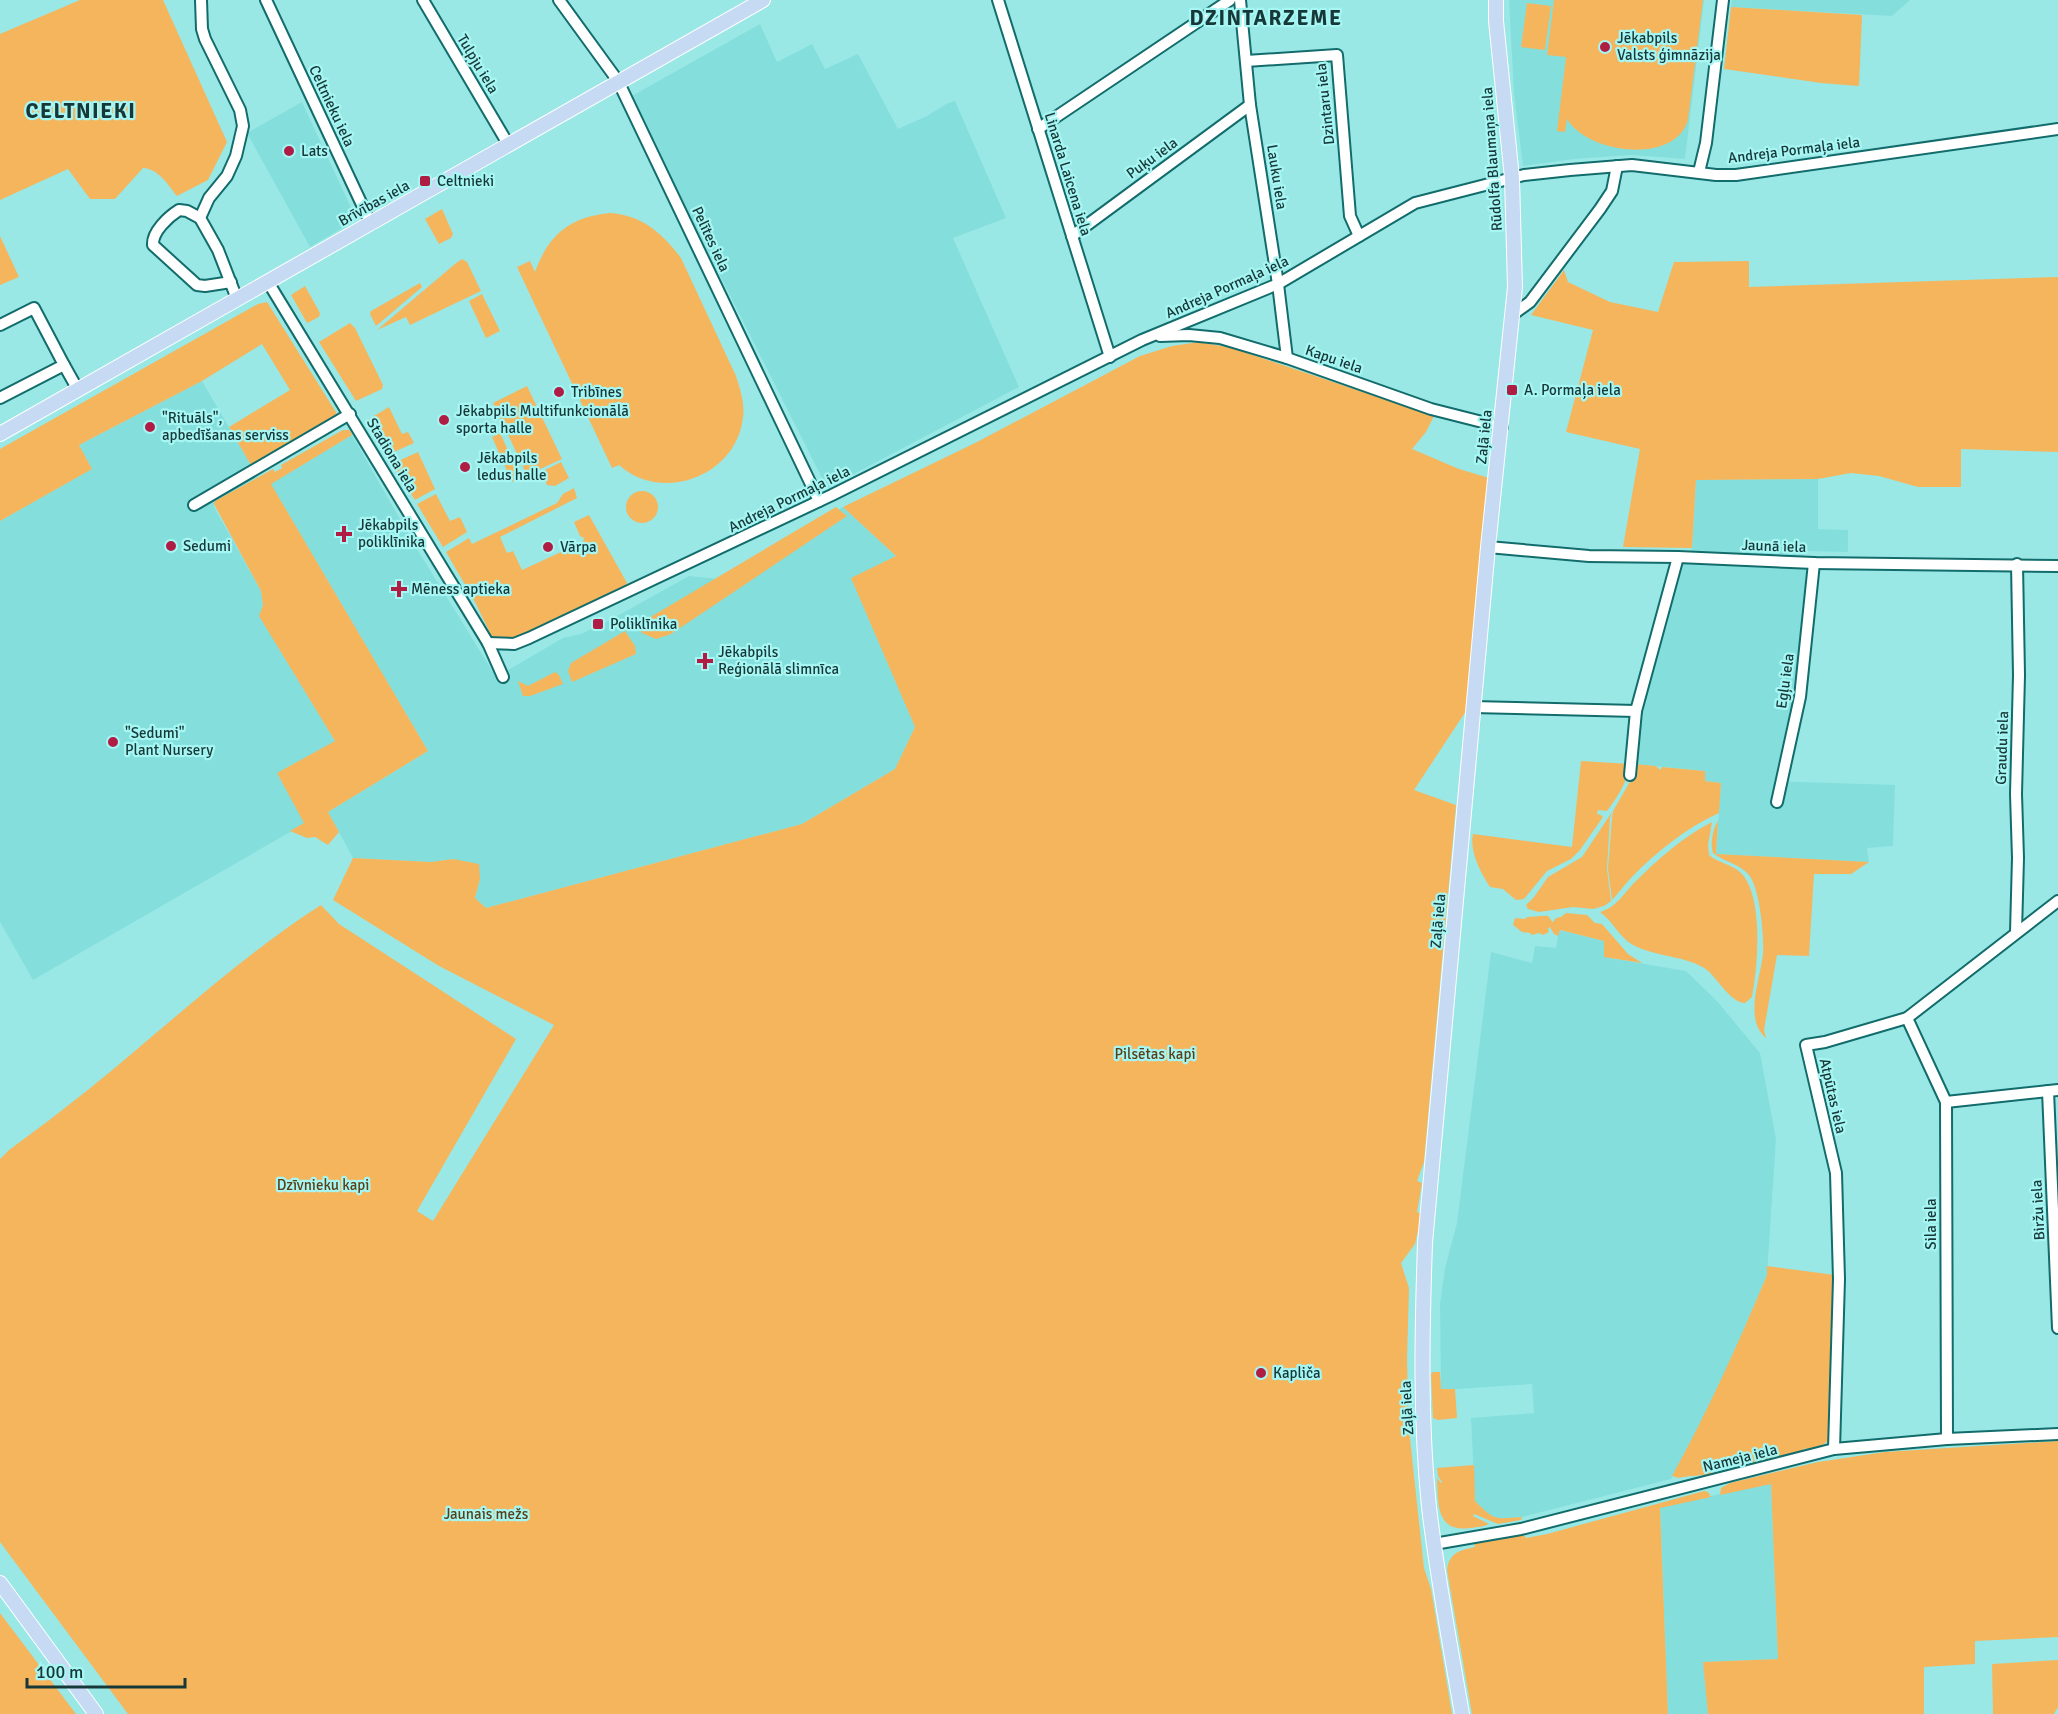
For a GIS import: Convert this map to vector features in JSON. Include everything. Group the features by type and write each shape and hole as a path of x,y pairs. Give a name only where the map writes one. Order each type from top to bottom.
{"main road":[{"name":"Brīvības iela","path":"0,434 763,0"},
{"name":"Rūdolfa Blaumaņa iela","path":"1496,0 1496,21 1512,178 1515,260 1512,315"},
{"name":"Zaļā iela","path":"1462,1714 1429,1505 1423,1394 1425,1243 1488,547 1512,315"},
{"path":"0,1583 96,1714"}],"street":[{"path":"200,218 212,192 230,171 236,156 243,120 207,44 202,29 201,0"},
{"name":"Celtnieku iela","path":"266,0 370,224"},
{"name":"Tulpju iela","path":"423,0 508,144"},
{"name":"Pelītes iela","path":"559,0 618,81 819,501"},
{"name":"Linarda Laicena iela","path":"998,0 1110,357"},
{"path":"1038,129 1230,0"},
{"name":"Lauku iela","path":"1240,0 1250,105 1278,284 1287,358"},
{"path":"1699,172 1706,143 1723,0"},
{"name":"Dzintaru iela","path":"1246,61 1336,55 1350,216 1359,236"},
{"name":"Puķu iela","path":"1072,236 1250,105"},
{"name":"Andreja Pormaļa iela","path":"488,643 514,644 529,638 819,501 1153,336 1278,284 1415,203 1512,178 1558,171 1647,166 1726,175 1755,173 2058,129"},
{"path":"1512,315 1530,302 1600,209 1612,191 1617,166"},
{"path":"231,282 196,285 153,245 153,240 169,217 179,210 187,211 200,218 218,250 231,282 237,299"},
{"name":"Stadiona iela","path":"268,282 488,643 503,677"},
{"path":"0,325 34,308 78,390"},
{"name":"Kapu iela","path":"1153,336 1189,335 1220,338 1287,358 1431,409 1502,427"},
{"path":"0,398 64,365"},
{"path":"194,505 350,414"},
{"name":"Jaunā iela","path":"1488,547 1590,556 2058,566"},
{"path":"1630,775 1636,711 1678,557"},
{"name":"Egļu iela","path":"1777,802 1800,697 1814,562"},
{"name":"Graudu iela","path":"2016,932 2019,675 2017,564"},
{"path":"1473,707 1636,711"},
{"name":"Atpūtas iela","path":"1834,1449 1839,1279 1836,1173 1806,1045 1825,1042 1907,1018 2058,901"},
{"name":"Sila iela","path":"1907,1018 1946,1102 1947,1439"},
{"path":"1946,1102 2053,1090"},
{"name":"Biržu iela","path":"2053,1090 2058,1328"},
{"name":"Nameja iela","path":"1434,1544 1521,1529 1834,1449 1947,1439 2058,1434"}],"shaded area":[{"name":"Jēkabpils Valsts ģimnāzija","path":"1509,0 1704,0 1685,159 1632,155 1523,166 1514,94"},
{"path":"1732,0 1910,0 1892,16 1731,7"},
{"path":"760,24 777,62 812,44 825,69 858,54 898,129 955,101 1006,218 953,238 1019,387 827,488 630,97"},
{"path":"302,102 354,218 351,223 310,247 247,133"},
{"path":"202,381 258,477 215,501 214,507 261,591 263,605 260,616 335,741 304,824 33,980 0,922 0,521 91,469 79,445"},
{"name":"Jēkabpils Reģionālā slimnīca","path":"352,435 417,549 496,677 563,638 581,634 610,620 689,576 719,579 843,507 896,556 852,579 915,727 895,769 802,824 486,908 475,898 480,879 453,859 431,862 353,858 328,812 428,751 270,483"},
{"path":"1818,479 1818,529 1848,530 1848,552 1804,551 1806,572 1803,656 1774,781 1895,785 1893,846 1867,848 1869,862 1716,854 1721,783 1705,781 1705,771 1634,764 1639,714 1651,664 1667,626 1675,580 1692,548 1696,480"},
{"path":"1559,930 1604,941 1604,957 1686,971 1717,1001 1760,1053 1776,1139 1767,1275 1706,1414 1671,1479 1522,1517 1496,1519 1489,1516 1475,1501 1471,1418 1534,1413 1532,1384 1441,1390 1440,1304 1445,1268 1457,1223 1491,952 1532,963 1535,946 1556,948"},
{"path":"1771,1483 1778,1659 1704,1662 1708,1714 1668,1714 1660,1507"}],"green space":[{"path":"80,0 163,0 227,142 208,180 177,196 158,174 143,168 115,199 90,199 68,169 0,200 0,34"},
{"name":"Jēkabpils Valsts ģimnāzija","path":"1554,0 1703,0 1688,120 1680,134 1667,144 1650,149 1630,150 1611,147 1593,140 1578,131 1567,119 1565,132 1557,131 1566,57 1547,55"},
{"path":"1527,3 1551,6 1545,50 1521,47"},
{"path":"1731,7 1862,15 1859,86 1724,69"},
{"path":"442,209 453,234 451,238 439,244 425,219"},
{"path":"610,213 632,217 650,227 659,233 681,258 736,376 743,407 738,438 727,455 712,468 695,478 676,483 656,482 636,477 619,465 612,468 517,267 530,261 535,272 547,247 563,230 583,219"},
{"path":"0,236 19,277 0,285"},
{"path":"462,259 467,262 481,291 410,325 406,317 377,330 455,264"},
{"path":"1749,261 1749,287 2058,277 2058,452 1961,449 1961,487 1918,487 1879,476 1851,473 1818,479 1696,480 1692,548 1623,547 1640,449 1566,432 1593,330 1531,315 1564,270 1568,282 1610,302 1658,312 1674,262"},
{"path":"420,283 422,287 376,326 370,314 371,311"},
{"path":"305,286 320,313 319,317 307,323 291,295"},
{"path":"482,294 500,331 486,338 469,301"},
{"path":"267,302 339,417 252,467 229,427 290,390 262,344 202,381 79,445 92,469 0,521 0,449 258,304"},
{"path":"350,323 355,328 383,385 382,389 356,401 319,342"},
{"path":"1199,342 1232,348 1434,416 1426,432 1412,449 1459,469 1489,478 1466,711 1414,790 1456,805 1424,1162 1417,1181 1422,1183 1417,1212 1422,1214 1415,1244 1401,1263 1409,1288 1407,1360 1409,1429 1424,1568 1431,1589 1452,1714 128,1714 0,1542 0,1159 260,948 321,905 339,924 516,1039 417,1211 433,1221 554,1025 439,966 333,900 353,858 431,862 453,859 479,864 480,879 475,898 486,908 802,824 895,769 915,727 851,578 896,556 843,507 977,442 1140,356 1172,346"},
{"path":"527,386 562,459 527,475 493,403"},
{"path":"389,407 402,434 408,432 414,443 387,455 366,421"},
{"path":"343,430 350,430 352,435 271,484 428,751 328,812 339,832 328,845 315,837 307,838 290,831 304,823 277,773 335,741 259,616 263,605 261,591 214,504 215,501 273,469 275,472 282,468 281,465"},
{"path":"500,433 520,476 512,482 492,437"},
{"path":"418,452 435,489 415,500 392,464"},
{"path":"561,462 569,478 555,486 547,485 541,472"},
{"path":"574,488 577,498 500,537 507,553 513,551 522,570 583,542 584,538 580,536 574,522 589,515 627,583 625,586 511,639 503,640 492,637 446,552 469,538 472,544 557,503 563,494"},
{"path":"642,491 653,496 658,507 653,518 642,523 631,518 626,507 631,496"},
{"path":"436,494 450,521 460,517 467,532 443,547 417,504"},
{"path":"836,507 847,516 671,634 656,639 642,633 639,625 642,622"},
{"path":"625,631 635,646 636,654 572,682 568,671 571,663"},
{"path":"555,672 563,684 530,696 523,696 518,681 528,686"},
{"path":"1581,761 1630,764 1627,777 1618,795 1607,811 1598,810 1597,814 1603,817 1580,850 1571,859 1547,871 1524,899 1516,900 1503,889 1490,887 1474,855 1473,834 1572,847"},
{"path":"1634,764 1656,766 1660,770 1662,767 1705,771 1705,781 1721,783 1719,813 1683,833 1661,850 1631,878 1612,900 1608,869 1613,811 1631,780"},
{"path":"1612,812 1607,869 1611,901 1593,909 1573,907 1539,912 1528,909 1526,905 1548,877 1582,857"},
{"path":"1718,821 1716,854 1869,862 1851,874 1814,874 1809,956 1777,955 1764,1030 1766,1038 1759,1030 1754,1009 1763,953 1759,901 1749,875 1741,868 1713,853 1712,836"},
{"path":"1712,822 1708,845 1709,855 1741,873 1753,898 1757,933 1756,969 1752,997 1745,1003 1735,999 1700,965 1633,945 1600,912 1615,903 1671,849"},
{"path":"1566,913 1587,915 1595,923 1602,924 1628,954 1642,963 1604,957 1604,941 1560,930 1558,936 1550,927 1549,932 1543,935 1539,933 1532,935 1522,932 1513,925 1515,918 1548,916 1553,922"},
{"path":"1767,1266 1835,1275 1831,1439 1821,1446 1807,1450 1804,1448 1803,1451 1721,1469 1716,1467 1712,1474 1679,1478 1672,1476 1734,1352 1767,1275"},
{"path":"1440,1372 1441,1389 1455,1389 1457,1418 1438,1420 1433,1418 1431,1374"},
{"path":"2058,1441 2058,1637 1975,1641 1975,1664 1924,1667 1924,1714 1708,1714 1703,1662 1778,1659 1771,1484 1720,1495 1721,1488 1730,1483 1818,1462 1885,1452"},
{"path":"1474,1465 1475,1501 1491,1515 1506,1518 1522,1517 1521,1520 1498,1524 1474,1514 1473,1516 1489,1524 1470,1528 1451,1526 1445,1521 1439,1506 1437,1478 1442,1482 1437,1468"},
{"path":"1704,1491 1708,1492 1711,1497 1660,1508 1668,1714 1472,1714 1447,1570 1453,1556 1460,1551 1475,1547 1474,1543 1524,1535 1526,1538 1547,1534"},
{"path":"0,1613 76,1714 0,1714"},
{"path":"2058,1660 2058,1707 2054,1714 1993,1714 1992,1664"}],"place":[{"name":"Jēkabpils Valsts ģimnāzija","path":"1605,47"},
{"name":"Lats","path":"289,151"},
{"name":"Celtnieki","path":"425,181"},
{"name":"A. Pormaļa iela","path":"1512,390"},
{"name":"Tribīnes","path":"559,392"},
{"name":"Jēkabpils Multifunkcionālā sporta halle","path":"444,420"},
{"name":"\"Rituāls\", apbedīšanas serviss","path":"150,427"},
{"name":"Jēkabpils ledus halle","path":"465,467"},
{"name":"Jēkabpils poliklīnika","path":"344,534"},
{"name":"Sedumi","path":"171,546"},
{"name":"Vārpa","path":"548,547"},
{"name":"Mēness aptieka","path":"399,589"},
{"name":"Poliklīnika","path":"598,624"},
{"name":"Jēkabpils Reģionālā slimnīca","path":"705,661"},
{"name":"\"Sedumi\" Plant Nursery","path":"113,742"},
{"name":"Kapliča","path":"1261,1373"}],"district":[{"name":"DZINTARZEME","path":"1266,18"},
{"name":"CELTNIEKI","path":"81,111"}],"park label":[{"name":"Pilsētas kapi","path":"1155,1054"},
{"name":"Dzīvnieku kapi","path":"323,1185"},
{"name":"Jaunais mežs","path":"486,1514"}]}
